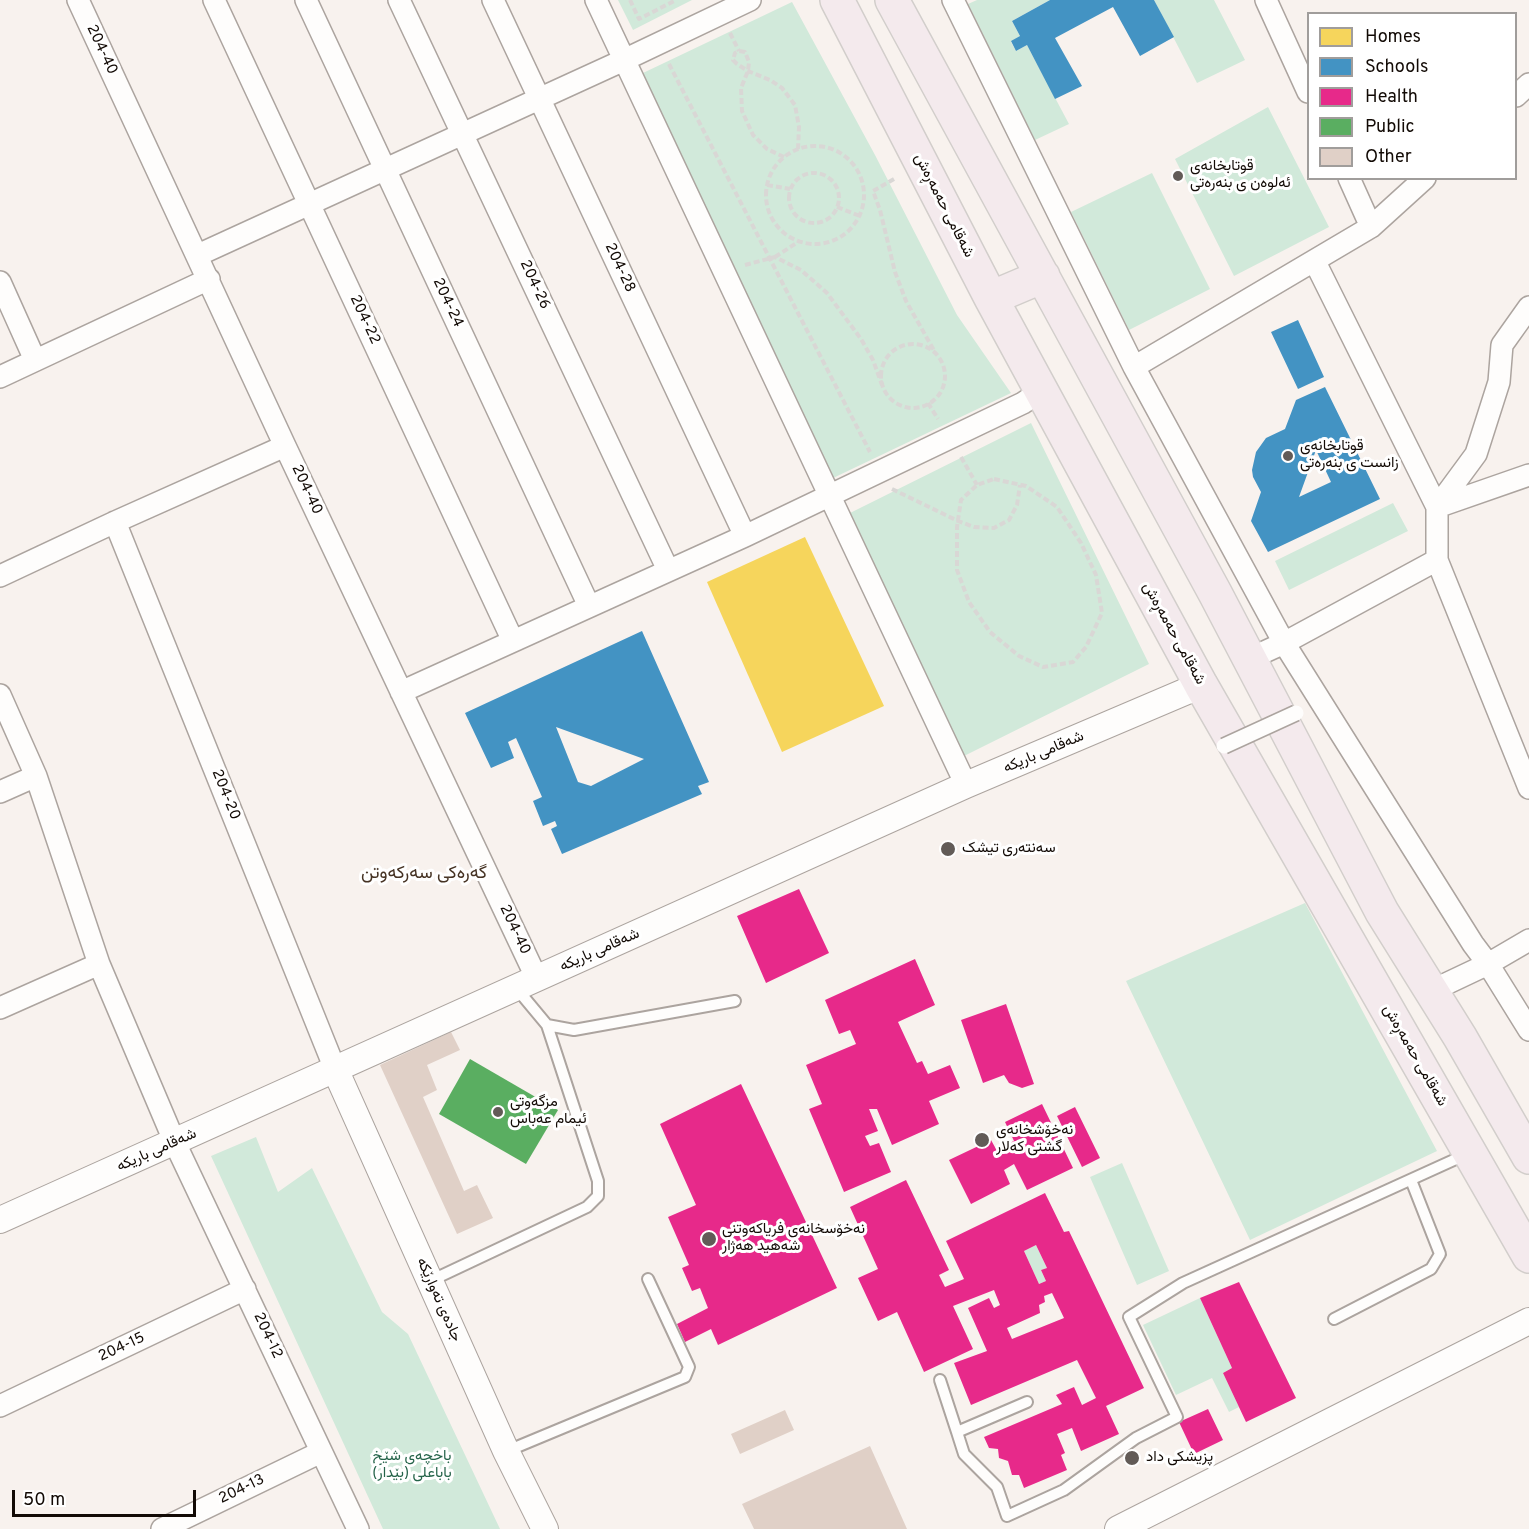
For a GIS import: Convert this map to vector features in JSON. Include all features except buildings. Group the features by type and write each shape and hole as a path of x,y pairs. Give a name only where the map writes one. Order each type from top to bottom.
{"highway":[{"name":"شەقامی حەمەڕەش","path":"837,0 991,298 1201,685 1529,1256"},
{"path":"892,0 1249,659 1382,912 1524,1136"},
{"path":"991,298 1043,276"}],"street":[{"name":"204-40","path":"78,0 401,692 527,984"},
{"name":"204-22","path":"214,0 513,641"},
{"name":"204-24","path":"306,0 589,606"},
{"name":"204-26","path":"399,0 668,570"},
{"name":"204-28","path":"493,0 745,536"},
{"path":"596,0 966,785"},
{"path":"198,255 540,99 750,0"},
{"path":"953,0 1134,367 1284,643 1529,1030"},
{"path":"1266,0 1307,90"},
{"path":"1350,180 1371,227"},
{"path":"1134,367 1371,227 1423,180"},
{"path":"1315,262 1437,507 1437,560 1529,788"},
{"path":"0,377 209,279"},
{"path":"0,282 35,360"},
{"path":"1437,507 1476,454 1499,382 1502,345 1529,307"},
{"path":"401,692 745,536 1023,403 1041,391"},
{"path":"0,576 285,446"},
{"path":"1437,507 1529,475"},
{"name":"204-20","path":"115,522 335,1069"},
{"path":"1249,659 1284,643 1437,560"},
{"name":"شەقامی باریکە","path":"0,1220 966,785 1201,685"},
{"name":"204-12","path":"0,695 36,776 99,964 175,1143 358,1529"},
{"path":"1224,746 1296,713"},
{"path":"0,792 36,776"},
{"path":"1431,991 1488,964 1529,940"},
{"path":"0,1008 99,964"},
{"name":"جادەی تەوارێکە","path":"335,1069 506,1451 545,1529"},
{"name":"204-15","path":"0,1406 245,1289"},
{"path":"1118,1529 1529,1321"},
{"name":"204-13","path":"162,1529 321,1452"}],"lane":[{"path":"430,1281 587,1207 598,1196 598,1181 547,1025 527,984"},
{"path":"547,1025 574,1030 735,1001"},
{"path":"940,1380 964,1454 997,1487 1007,1516 1064,1490 1136,1438 1177,1417 1130,1317 1183,1283 1470,1152"},
{"path":"1334,1319 1431,1269 1440,1254 1411,1180"},
{"path":"506,1451 685,1377 689,1368 648,1279"},
{"path":"957,1432 1027,1402"}],"path":[{"path":"630,0 639,19 676,0"},
{"path":"659,44 772,257 873,474 958,521 975,527 994,528 1009,520 1017,505 1020,485"},
{"path":"784,157 767,149 753,135 742,111 741,88 748,71 749,62 745,52 735,53 733,60 748,71 782,88 795,105 799,127 798,149"},
{"path":"820,146 836,150 850,160 860,174 865,191 864,206 860,216 848,233 834,241 819,245 798,242 776,227 768,213 765,197 775,165 784,157 803,147 820,146"},
{"path":"808,173 824,174 837,186 839,195 837,207 830,218 822,222 805,222 792,212 789,205 790,189 794,182 808,173"},
{"path":"865,191 873,191 894,179"},
{"path":"767,185 790,189"},
{"path":"772,257 801,270 827,293 861,339 873,360 887,395 894,402 913,408 932,402 943,386 945,375 942,364 906,301 895,272 873,191"},
{"path":"837,207 860,216"},
{"path":"725,274 750,262 772,257 798,242"},
{"path":"882,385 883,366 888,356 897,349 917,344 936,354"},
{"path":"950,437 976,485"},
{"path":"994,478 1026,486 1057,507 1082,543 1096,575 1102,613 1086,647 1073,662 1043,667 1019,656 990,632 969,603 957,570 958,521 961,500 976,485 994,478"}],"green space":[{"path":"618,0 692,0 633,30"},
{"path":"977,0 1050,0 1012,21 1020,36 1011,42 1016,51 1027,45 1069,124 1035,140 968,4"},
{"path":"1154,0 1214,0 1245,60 1197,83"},
{"path":"792,2 875,155 957,315 1011,393 831,479 643,73"},
{"path":"1268,107 1329,227 1234,276 1175,159"},
{"path":"1152,173 1210,289 1129,330 1071,212"},
{"path":"1031,423 1149,664 964,756 846,515"},
{"path":"1393,503 1408,531 1289,590 1275,561"},
{"path":"1305,903 1437,1151 1250,1240 1126,981"},
{"name":"باخچەی شێخ باباعلی (بێدار)","path":"256,1137 278,1192 312,1168 382,1312 408,1334 500,1529 383,1529 211,1156"},
{"path":"1122,1163 1169,1271 1137,1285 1090,1177"},
{"path":"1036,1245 1047,1268 1041,1270 1046,1281 1039,1284 1024,1251"},
{"path":"1200,1298 1232,1368 1223,1373 1239,1407 1229,1412 1212,1378 1176,1395 1143,1325"}],"place":[{"name":"قوتابخانەی ئەلوەن ی بنەرەتی","path":"1178,176"},
{"name":"قوتابخانەی زانست ی بنەرەتی","path":"1288,456"},
{"name":"سەنتەری تیشک","path":"948,849"},
{"name":"مزگەوتی ئیمام عەباس","path":"498,1112"},
{"name":"نەخۆشخانەی گشتی کەلار","path":"982,1140"},
{"name":"نەخۆسخانەی فریاکەوتنی شەهید هەژار","path":"709,1239"},
{"name":"پزیشکی داد","path":"1132,1458"}],"district":[{"name":"گەرەکی سەرکەوتن","path":"424,874"}]}
